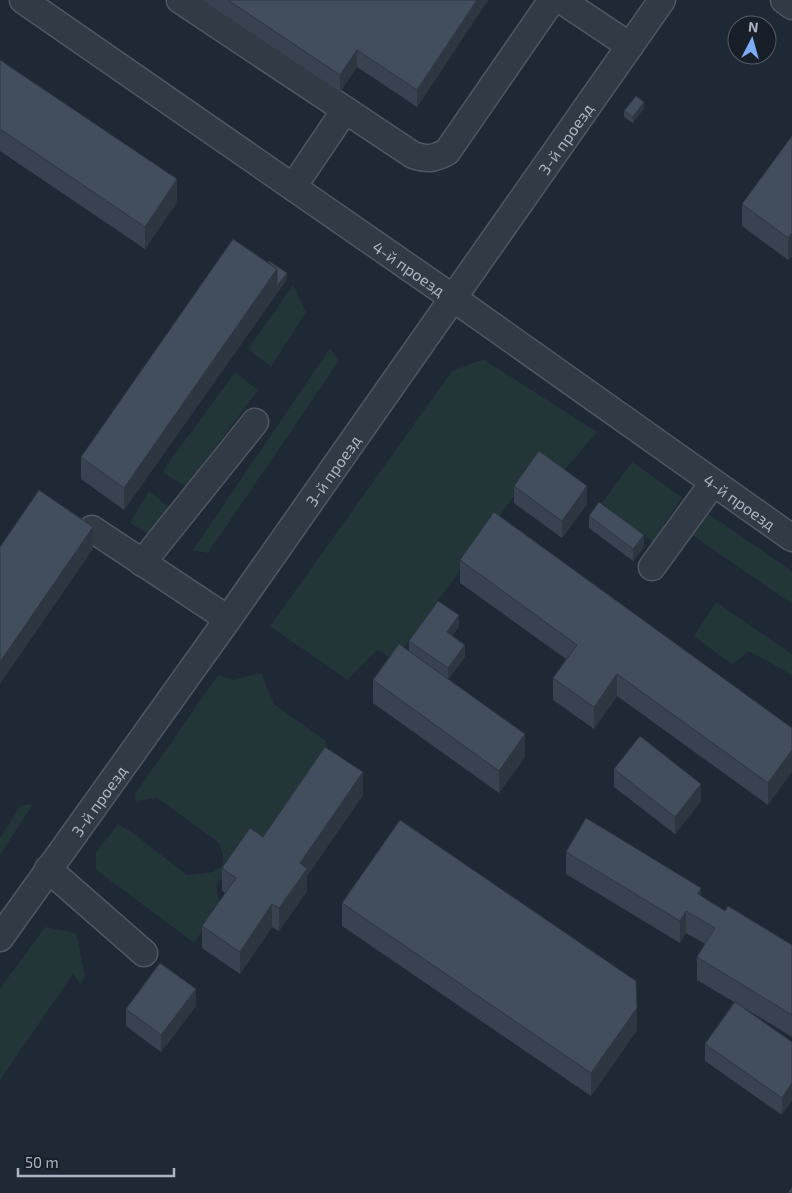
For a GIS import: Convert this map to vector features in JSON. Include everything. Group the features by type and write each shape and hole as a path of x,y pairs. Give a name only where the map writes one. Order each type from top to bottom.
{"street":[{"name":"4-й проезд","path":"24,0 453,298 792,538"},
{"path":"180,0 414,156 425,160 436,158 447,152 552,0"},
{"path":"561,0 630,46"},
{"name":"3-й проезд","path":"0,938 228,619 662,0"},
{"path":"784,0 792,6"},
{"path":"293,187 345,110"},
{"path":"142,562 255,422"},
{"path":"652,568 713,483"},
{"path":"92,529 228,619"},
{"path":"48,870 144,953"}],"shaded area":[{"path":"293,285 306,312 271,367 248,349"},
{"path":"330,348 339,361 208,553 193,550"},
{"path":"483,359 597,432 562,473 540,460 395,660 377,650 347,680 270,626 452,371"},
{"path":"235,372 258,390 186,487 162,472"},
{"path":"632,462 682,497 653,542 602,503"},
{"path":"149,491 175,512 153,537 130,523"},
{"path":"700,508 792,571 792,604 685,530"},
{"path":"716,602 792,654 792,675 749,651 732,665 694,636"},
{"path":"261,673 274,704 326,741 328,755 267,848 246,846 216,886 220,905 194,943 96,870 96,852 118,824 133,833 187,875 213,872 222,866 223,855 219,843 157,798 136,801 135,794 218,675 233,680"},
{"path":"33,804 0,855 0,838 21,805"},
{"path":"45,927 76,933 85,976 81,985 73,974 0,1080 0,989"}],"building":[{"path":"228,0 477,0 417,90 357,50 340,75"},
{"path":"0,60 177,179 145,227 0,129"},
{"path":"636,96 644,102 633,117 624,111"},
{"path":"792,136 792,233 788,238 742,204"},
{"path":"233,239 277,269 124,488 81,457"},
{"path":"269,261 287,273 277,286 277,269"},
{"path":"539,451 587,486 562,521 514,486"},
{"path":"39,490 93,527 0,662 0,547"},
{"path":"599,502 644,535 633,549 589,516"},
{"path":"494,512 792,728 792,750 768,783 617,674 594,707 553,678 577,645 460,560"},
{"path":"438,601 459,615 447,632 465,645 448,668 409,641"},
{"path":"399,644 525,734 499,771 373,680"},
{"path":"640,736 701,784 675,817 614,769"},
{"path":"325,747 363,772 300,863 307,869 279,908 272,904 240,952 202,926 236,878 222,868 250,828 263,837"},
{"path":"586,818 701,888 698,894 725,911 728,906 792,945 792,1015 697,957 715,928 686,911 680,921 566,852"},
{"path":"400,820 636,981 637,1008 591,1073 342,903"},
{"path":"160,963 196,989 161,1035 126,1009"},
{"path":"735,1002 792,1042 792,1083 782,1098 705,1044"}]}
